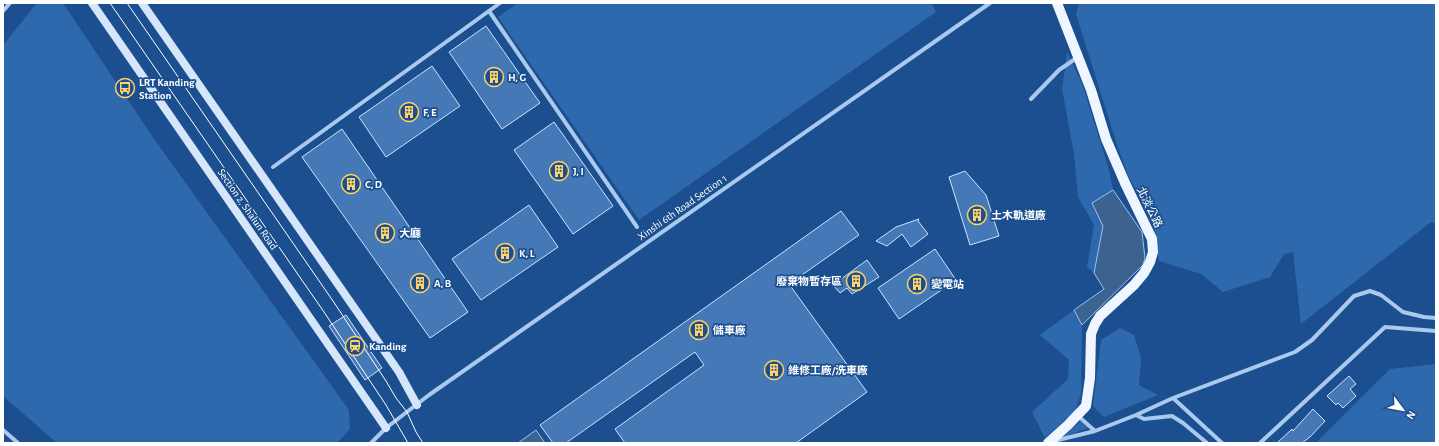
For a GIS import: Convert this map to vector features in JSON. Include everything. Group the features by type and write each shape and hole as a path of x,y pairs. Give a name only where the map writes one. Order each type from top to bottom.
{"main road":[{"name":"北淡公路","path":"1049,443 1086,406 1090,378 1091,334 1095,324 1100,316 1134,285 1144,273 1153,252 1152,239 1106,139 1079,57 1056,3"}],"street":[{"path":"3,11 10,3"},
{"name":"Section 2, Shalun Road","path":"92,3 386,428"},
{"path":"142,3 399,372 417,405"},
{"path":"273,167 500,3"},
{"name":"Xinshi 6th Road Section 1","path":"372,443 386,428 435,390 990,3"},
{"path":"489,11 637,227"},
{"path":"1031,99 1059,70 1079,57"},
{"path":"1049,443 1095,431 1136,415 1173,398 1295,352 1312,340 1354,296 1370,291 1381,295 1403,312 1436,318"},
{"path":"1260,443 1385,327 1436,330"},
{"path":"1173,398 1222,443"},
{"path":"1077,415 1095,431"},
{"path":"1136,415 1144,419 1172,416 1183,423 1206,443"},
{"path":"3,430 18,443"}],"shaded area":[{"path":"37,3 63,3 154,139 349,410 350,429 337,443 57,443 3,396 3,45"},
{"path":"518,3 931,3 936,12 639,220 498,17"},
{"path":"1079,3 1436,3 1436,224 1431,222 1301,324 1293,252 1284,254 1270,277 1223,292 1201,274 1159,261 1154,227 1144,202 1129,178 1117,145 1076,14"},
{"path":"1067,52 1082,83 1109,170 1113,190 1092,203 1103,226 1094,273 1087,267 1094,225 1078,197 1074,154 1062,89"},
{"path":"1113,190 1142,232 1145,258 1143,265 1082,325 1074,310 1104,289 1094,273 1103,226 1092,203"},
{"path":"1074,310 1082,325 1081,394 1075,411 1045,438 1032,412 1068,379 1069,360 1040,335"},
{"path":"1120,328 1134,335 1141,358 1139,385 1158,395 1104,417 1093,406 1101,340"},
{"path":"1436,364 1436,443 1316,443 1390,369"},
{"path":"1081,421 1088,428 1063,437"},
{"path":"536,430 545,443 518,443"}],"building":[{"name":"H, G","path":"486,26 540,103 502,129 449,52"},
{"name":"F, E","path":"432,66 460,106 386,157 359,117"},
{"name":"J, I","path":"554,122 613,206 573,234 514,150"},
{"path":"342,129 468,312 430,338 302,157"},
{"name":"土木軌道廠","path":"965,171 986,195 999,236 970,245 949,177"},
{"name":"K, L","path":"529,205 558,247 481,300 452,259"},
{"name":"維修工廠/洗車廠","path":"841,211 859,235 789,284 867,392 796,443 625,443 615,429 704,365 695,352 566,443 553,443 540,425"},
{"path":"919,219 918,221 928,234 911,247 902,234 887,246 876,241 896,227"},
{"name":"變電站","path":"935,249 956,280 899,319 878,288"},
{"name":"廢棄物暫存區","path":"867,260 879,277 852,294 847,288 840,293 833,285"},
{"path":"346,315 382,368 365,380 329,326"},
{"path":"1349,376 1356,384 1350,389 1356,396 1343,408 1338,403 1336,405 1327,396"},
{"path":"1313,409 1325,421 1310,437 1302,443 1277,443 1292,429 1293,431"}],"tram line":[{"path":"110,3 324,312 386,405 408,443"},
{"path":"127,3 333,301 396,398 407,412 423,443"}],"place":[{"name":"H, G","path":"494,77"},
{"name":"LRT Kanding Station","path":"125,88"},
{"name":"F, E","path":"409,112"},
{"name":"J, I","path":"559,171"},
{"name":"C, D","path":"351,184"},
{"name":"土木軌道廠","path":"977,215"},
{"name":"大廳","path":"385,233"},
{"name":"K, L","path":"505,253"},
{"name":"廢棄物暫存區","path":"856,281"},
{"name":"A, B","path":"420,283"},
{"name":"變電站","path":"917,284"},
{"name":"儲車廠","path":"699,330"},
{"name":"Kanding","path":"355,346"},
{"name":"維修工廠/洗車廠","path":"774,370"}]}
